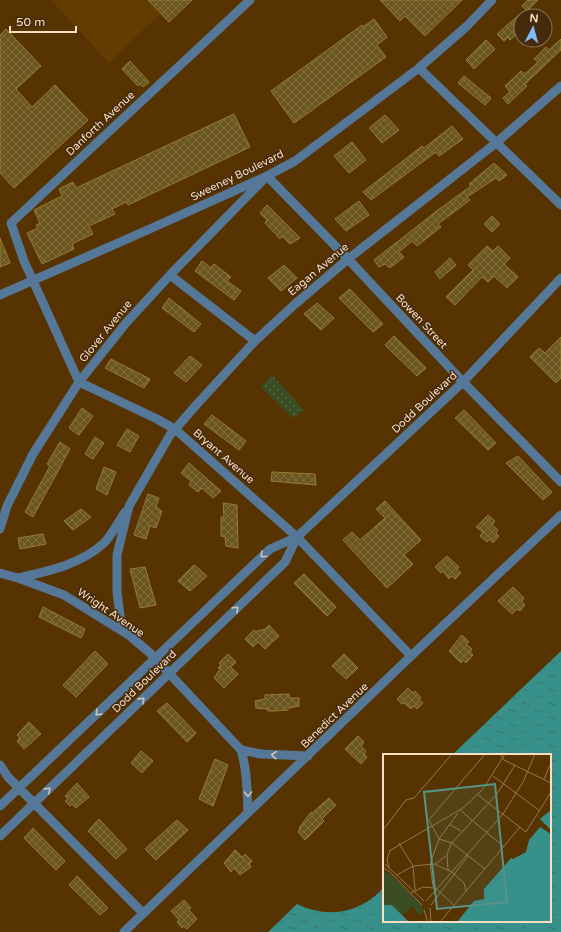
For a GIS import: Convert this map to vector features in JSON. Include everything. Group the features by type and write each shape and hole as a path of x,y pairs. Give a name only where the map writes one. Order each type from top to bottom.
{"street":[{"name":"Danforth Avenue","path":"34,280 24,261 11,223 250,0"},
{"name":"Sweeney Boulevard","path":"0,295 267,176 295,161 419,68 467,26 492,0"},
{"path":"419,68 561,205"},
{"name":"Eagan Avenue","path":"18,578 62,567 104,543 129,506 170,436 198,402 255,341 294,305 348,259 496,143 561,86"},
{"name":"Bowen Street","path":"267,176 348,259 463,382 561,482"},
{"name":"Glover Avenue","path":"0,529 8,506 33,454 79,382 126,322 170,274 267,176"},
{"path":"170,274 255,341"},
{"name":"Dodd Boulevard","path":"0,806 270,550 297,537 463,382 561,278"},
{"path":"34,280 79,382"},
{"name":"Bryant Avenue","path":"79,382 157,419 176,430 297,537 411,656"},
{"name":"Eagan Avenue","path":"122,631 118,592 117,555 129,506"},
{"name":"Benedict Avenue","path":"124,932 411,656 561,515"},
{"name":"Dodd Boulevard","path":"0,836 285,562 297,537"},
{"name":"Wright Avenue","path":"0,573 64,595 130,636 169,674 241,750"},
{"path":"248,812 245,763 241,750 266,754 308,756"},
{"path":"0,766 19,788 143,913"}],"shaded area":[{"path":"51,0 148,0 161,14 109,63"}],"green space":[{"path":"272,375 304,410 293,418 261,387"}],"water":[{"path":"561,651 561,932 268,932 297,904 324,912 343,911 352,909 370,900 383,888 383,922 551,922 551,754 453,754"}],"building":[{"path":"148,0 192,0 169,22"},
{"path":"380,0 462,0 425,36 405,16 400,21"},
{"path":"528,0 538,0 530,8 524,8 522,6"},
{"path":"374,19 387,37 377,45 386,57 294,123 271,91 362,25 363,27"},
{"path":"513,20 513,37 510,40 508,37 504,41 497,34"},
{"path":"6,29 41,66 16,89 32,107 55,85 88,120 14,188 0,173 0,35"},
{"path":"561,39 561,50 525,84 527,86 508,104 503,98 510,92 505,86 521,71 525,74 538,62 534,59 545,48 549,50 553,48"},
{"path":"486,40 495,49 474,69 466,60"},
{"path":"130,61 149,82 143,87 140,84 138,86 122,69"},
{"path":"464,76 491,98 485,105 458,83"},
{"path":"234,114 250,147 128,205 126,202 112,209 115,214 89,226 93,234 72,244 74,249 42,264 27,233 38,228 36,225 40,223 34,210 62,196 59,189 73,182 76,188"},
{"path":"385,115 399,130 382,143 369,128"},
{"path":"452,126 463,139 439,156 436,152 371,200 363,192 422,146 424,148"},
{"path":"352,142 366,160 349,173 334,156"},
{"path":"494,163 507,175 499,181 496,178 467,197 470,200 438,224 441,227 417,246 412,241 399,252 404,257 390,268 385,264 379,267 374,260 471,186 469,184"},
{"path":"359,201 369,215 346,231 335,219"},
{"path":"267,205 300,238 290,244 282,236 280,239 265,223 267,220 260,213"},
{"path":"492,216 500,224 492,232 484,224"},
{"path":"0,238 10,263 0,267"},
{"path":"487,246 493,251 498,246 510,258 504,264 518,277 507,288 494,276 488,282 482,277 455,305 446,297 473,270 468,265"},
{"path":"450,258 456,265 440,279 435,272"},
{"path":"202,261 211,268 214,264 231,277 227,281 241,291 234,300 195,271"},
{"path":"284,265 297,278 281,291 268,278"},
{"path":"350,289 383,324 373,332 339,298"},
{"path":"169,298 201,324 194,332 162,308"},
{"path":"317,303 334,318 321,330 304,314"},
{"path":"394,336 426,368 417,376 385,345"},
{"path":"561,337 561,378 556,383 530,357 539,348 545,353"},
{"path":"190,356 202,365 186,382 174,373"},
{"path":"111,359 150,379 144,388 105,368"},
{"path":"82,408 93,416 79,435 69,428"},
{"path":"464,410 496,443 488,450 455,418"},
{"path":"212,415 246,441 239,450 204,424"},
{"path":"127,429 139,436 130,452 117,445"},
{"path":"95,437 104,443 93,459 85,454"},
{"path":"60,442 70,449 33,517 25,512 50,466 47,464"},
{"path":"518,456 552,492 543,500 506,463"},
{"path":"189,463 221,491 213,498 202,488 198,492 189,485 191,481 181,473"},
{"path":"104,467 116,472 107,495 96,489"},
{"path":"272,472 315,474 316,485 271,481"},
{"path":"148,494 159,498 156,507 162,511 156,528 150,526 146,539 134,535"},
{"path":"385,501 421,540 404,555 413,564 387,588 343,540 352,532 360,540 385,518 376,509"},
{"path":"223,503 237,505 238,548 226,546 225,537 221,536 221,517 224,517"},
{"path":"81,509 91,517 73,530 64,521"},
{"path":"488,515 495,521 492,525 498,530 496,533 499,536 493,543 490,539 487,542 480,536 483,532 476,527"},
{"path":"43,534 46,544 20,549 18,538"},
{"path":"447,556 459,567 457,570 461,573 455,579 451,576 449,579 443,571 441,573 435,567"},
{"path":"194,565 207,576 190,591 178,581"},
{"path":"145,567 156,605 140,608 130,569"},
{"path":"304,574 336,607 327,616 294,583"},
{"path":"513,587 524,598 522,602 525,605 520,611 517,609 512,614 498,601"},
{"path":"43,607 85,629 81,638 39,617"},
{"path":"269,625 279,636 265,649 258,642 253,647 245,639 254,630 256,632 263,629 264,630"},
{"path":"462,635 469,642 466,644 472,649 470,652 473,655 466,663 463,660 461,663 449,651"},
{"path":"95,651 108,664 76,697 63,685"},
{"path":"228,654 236,662 231,667 238,674 224,688 214,678 220,669 218,668 221,665 219,663"},
{"path":"344,654 358,668 346,679 332,666"},
{"path":"408,688 413,693 415,691 421,698 419,700 423,703 417,709 414,706 411,709 397,699"},
{"path":"289,694 289,698 299,698 299,706 288,708 288,710 274,711 256,708 255,701 265,699 265,695"},
{"path":"167,703 196,733 187,742 157,711"},
{"path":"29,722 41,734 24,749 17,741 20,738 17,735"},
{"path":"358,736 364,742 361,746 366,751 364,754 367,757 361,764 345,749"},
{"path":"141,751 153,761 142,773 131,763"},
{"path":"215,759 228,765 213,806 199,799"},
{"path":"77,783 89,797 76,808 72,804 70,806 65,801 68,799 65,796"},
{"path":"329,798 336,805 322,819 324,821 305,840 298,832 300,829 299,828 311,812 312,813"},
{"path":"99,819 127,849 116,859 88,831"},
{"path":"177,820 188,830 156,860 145,849"},
{"path":"33,828 65,861 56,870 24,838"},
{"path":"235,850 242,857 245,854 252,861 249,864 251,867 240,875 234,868 231,872 224,863"},
{"path":"77,876 108,908 100,915 69,885"},
{"path":"184,900 191,908 189,910 197,919 187,929 184,926 182,928 177,922 179,920 171,911"}]}
